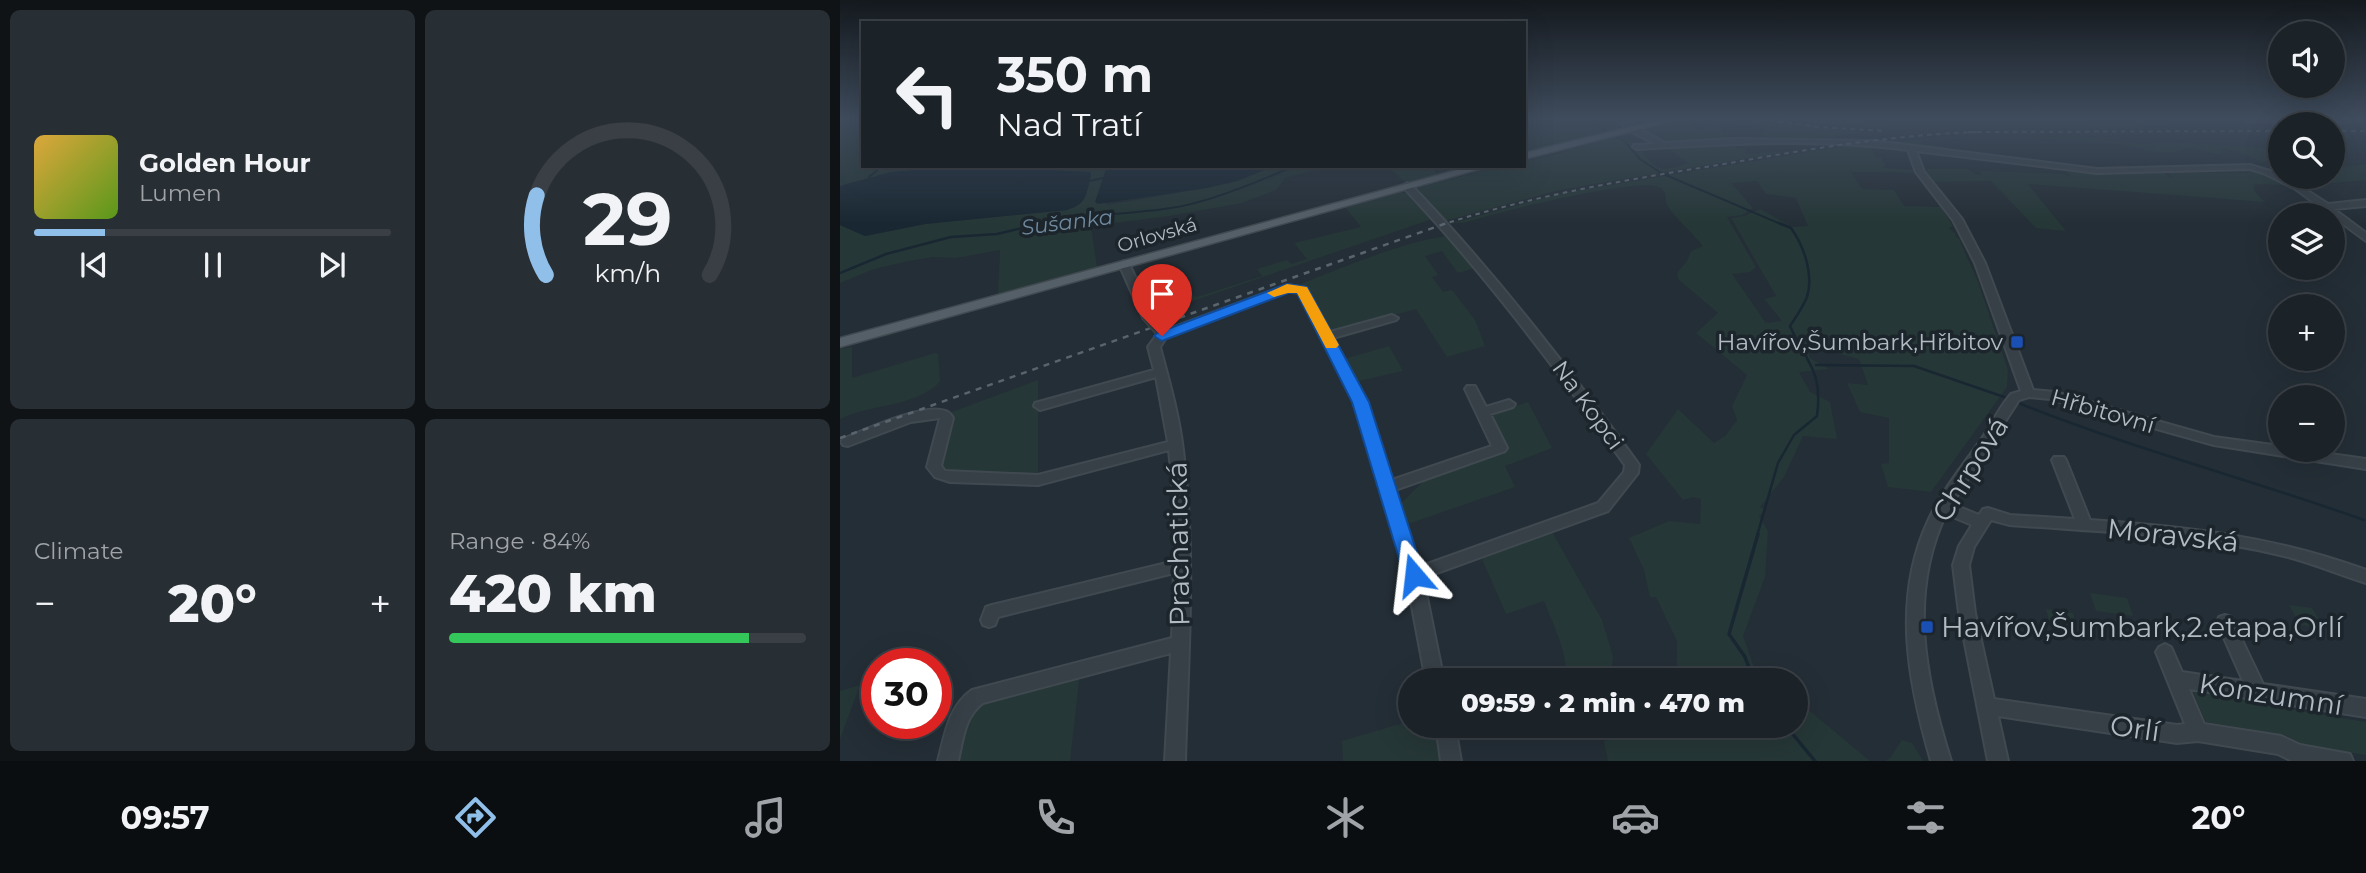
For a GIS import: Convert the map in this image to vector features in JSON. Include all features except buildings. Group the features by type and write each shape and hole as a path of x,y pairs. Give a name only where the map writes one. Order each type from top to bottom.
{"main road":[{"name":"Orlovská","path":"840,343 1477,168"}],"street":[{"name":"Hřbitovní","path":"1913,154 1920,171 1957,219 1973,248 1990,286 2028,393 2051,395 2214,441 2366,464"},
{"path":"1962,154 2091,170 2253,168 2282,178 2318,203"},
{"name":"Na Kopci","path":"1407,186 1447,228 1555,359 1632,465 1631,473 1603,507 1414,575"},
{"path":"2345,206 2366,203"},
{"path":"2345,223 2366,238"},
{"path":"1124,264 1149,318 1161,334 1287,288 1302,290 1361,402 1414,575 1432,668"},
{"path":"1326,336 1392,318"},
{"name":"Prachatická","path":"1161,334 1154,347 1162,372 1176,444 1184,515 1175,761"},
{"path":"1040,406 1162,372"},
{"path":"1387,487 1500,448 1471,389"},
{"name":"Chrpová","path":"1941,761 1920,687 1914,630 1923,555 1942,506 2012,401 2028,393"},
{"path":"1482,412 1509,404"},
{"path":"848,442 912,418 931,413 943,414 947,418 934,467 940,474 950,477 1018,480 1052,478 1176,444"},
{"path":"2059,460 2085,526"},
{"name":"Moravská","path":"1942,506 1982,523 1988,513 2010,520 2259,544 2336,564 2366,577"},
{"path":"1982,523 1967,546 1961,565 1967,613 1998,761"},
{"path":"989,620 992,612 1182,565"},
{"path":"2225,622 2258,693"},
{"path":"948,761 959,719 967,704 978,696 1179,644"},
{"name":"Orlí","path":"1986,706 2177,734 2198,732 2165,652"},
{"name":"Konzumní","path":"2176,679 2366,708"},
{"path":"2198,732 2281,745 2298,754 2343,761"},
{"path":"1447,738 1451,761"}],"shaded area":[{"path":"840,154 861,154 861,168 964,168 903,172 840,186"},
{"path":"1643,154 1654,165 1663,169 1688,163 1675,154 1777,154 1559,190 1445,221 1415,191 1417,188 1492,168 1526,168 1526,161 1553,155"},
{"path":"1800,154 1874,154 1877,158 1881,158 1886,166 1883,166 1884,168 1916,170 1917,173 1817,171 1851,172 1862,189 1894,190 1904,206 1941,207 1953,226 1949,228 1957,235 1955,236 1959,239 1978,282 2008,370 2007,387 1931,492 1888,487 1881,464 1889,463 1889,418 1860,412 1847,383 1868,385 1859,359 1806,345 1810,358 1829,369 1799,372 1810,392 1830,402 1837,439 1803,436 1784,477 1760,507 1766,510 1759,516 1768,531 1765,577 1743,636 1754,668 1677,668 1677,641 1656,597 1650,597 1644,570 1629,538 1669,521 1700,524 1701,499 1693,497 1683,500 1646,454 1678,409 1714,443 1726,435 1737,420 1732,406 1747,375 1696,333 1718,313 1678,279 1677,273 1691,251 1703,246 1669,208 1663,191 1659,187 1646,185 1596,191 1449,224 1563,193","holes":["1757,181 1766,194 1796,198 1808,226 1792,227 1760,209 1745,216 1731,218 1776,296 1764,299 1782,321 1766,323 1732,274 1750,272 1756,267 1727,217 1742,215 1753,208 1731,183"]},
{"path":"2243,154 2268,154 2268,161 2263,163"},
{"path":"2366,164 2366,180 2345,182 2345,167"},
{"path":"995,168 1110,168 1106,169 1106,205 1237,181 1268,168 1322,168 1285,178 1276,190 1242,203 1091,226 1097,267 998,295 1000,250 956,258 933,257 909,261 874,269 840,283 840,225 865,236 925,224 1067,210 1090,172"},
{"path":"1388,168 1432,168 1438,176 1408,184"},
{"path":"1926,169 1968,169 1976,175 1982,175 1980,171 2064,174 2071,178 2068,172 2109,175 2163,173 2171,178 2173,177 2169,173 2248,173 2248,169 2268,174 2268,184 2255,184 2254,190 2265,202 2028,184 2066,231 2036,228 1991,181 1932,182 1924,171 1927,171"},
{"path":"1401,192 1408,194 1432,219 1161,312 1157,307 1191,294 1197,297 1262,276 1257,269 1287,260 1291,264 1307,259 1294,243 1361,227 1345,207"},
{"path":"1446,236 1475,268 1458,273 1442,251 1425,256 1438,275 1432,277 1443,292 1452,290 1475,320 1485,346 1447,357 1416,309 1329,333 1300,284 1390,250"},
{"path":"1389,346 1403,371 1354,382 1344,359"},
{"path":"852,347 852,378 935,353 938,354 940,382 917,397 840,419 840,349"},
{"path":"1038,380 1038,479 951,474 938,464 954,420 949,413"},
{"path":"1528,402 1552,448 1505,466 1515,487 1405,525 1397,507 1429,476 1504,450 1489,415"},
{"path":"1551,530 1602,620 1613,656 1612,668 1566,668 1556,630 1544,601 1506,614 1482,559"},
{"path":"2090,593 2127,598 2133,616 2096,611"},
{"path":"2289,605 2312,608 2324,628 2300,625"},
{"path":"2046,609 2073,613 2077,627 2068,631 2051,628"},
{"path":"1080,672 1070,761 953,761 973,703"},
{"path":"860,685 840,739 840,691"},
{"path":"2192,690 2248,697 2260,704 2366,722 2366,755 2302,745 2285,735 2206,722"},
{"path":"1808,709 1870,761 1608,761 1604,741 1616,738 1808,738"},
{"path":"1398,725 1398,738 1439,738 1443,761 1343,761 1342,741"},
{"path":"1902,740 1912,743 1923,761 1885,761"}],"water":[{"path":"938,168 1004,168 1090,172 1091,175 1082,202 1067,210 925,224 865,236 840,225 840,186 891,172"},
{"path":"1268,168 1237,181 1206,188 1098,204 1095,202 1106,169"}],"waterway":[{"path":"1635,154 1661,173 1783,225"},
{"path":"869,177 880,168"},
{"name":"Sušanka","path":"1036,225 1185,205 1233,191 1289,168"},
{"path":"1089,181 1103,178"},
{"name":"Sušanka","path":"840,273 886,254 951,237 997,234 1044,223"},
{"path":"1757,536 1778,463 1794,435 1817,416 1816,377 1790,326 1807,297 1807,261 1791,228 1779,223"},
{"path":"1816,365 1914,366 2010,399"},
{"path":"2016,402 2102,434 2364,520"},
{"path":"1749,668 1729,634 1758,534"},
{"path":"1796,738 1815,761"}],"railway":[{"path":"1443,224 1544,197 1786,154"},
{"path":"1443,224 1447,223"},
{"path":"840,438 1443,224"}],"slow traffic":[{"path":"1274,293 1287,288 1302,290 1331,345"}],"place":[{"name":"Havířov,Šumbark,Hřbitov","path":"2017,342"},
{"name":"Havířov,Šumbark,2.etapa,Orlí","path":"1927,627"}],"route":[{"path":"1162,336 1287,288 1302,290 1361,402 1414,575"}]}
